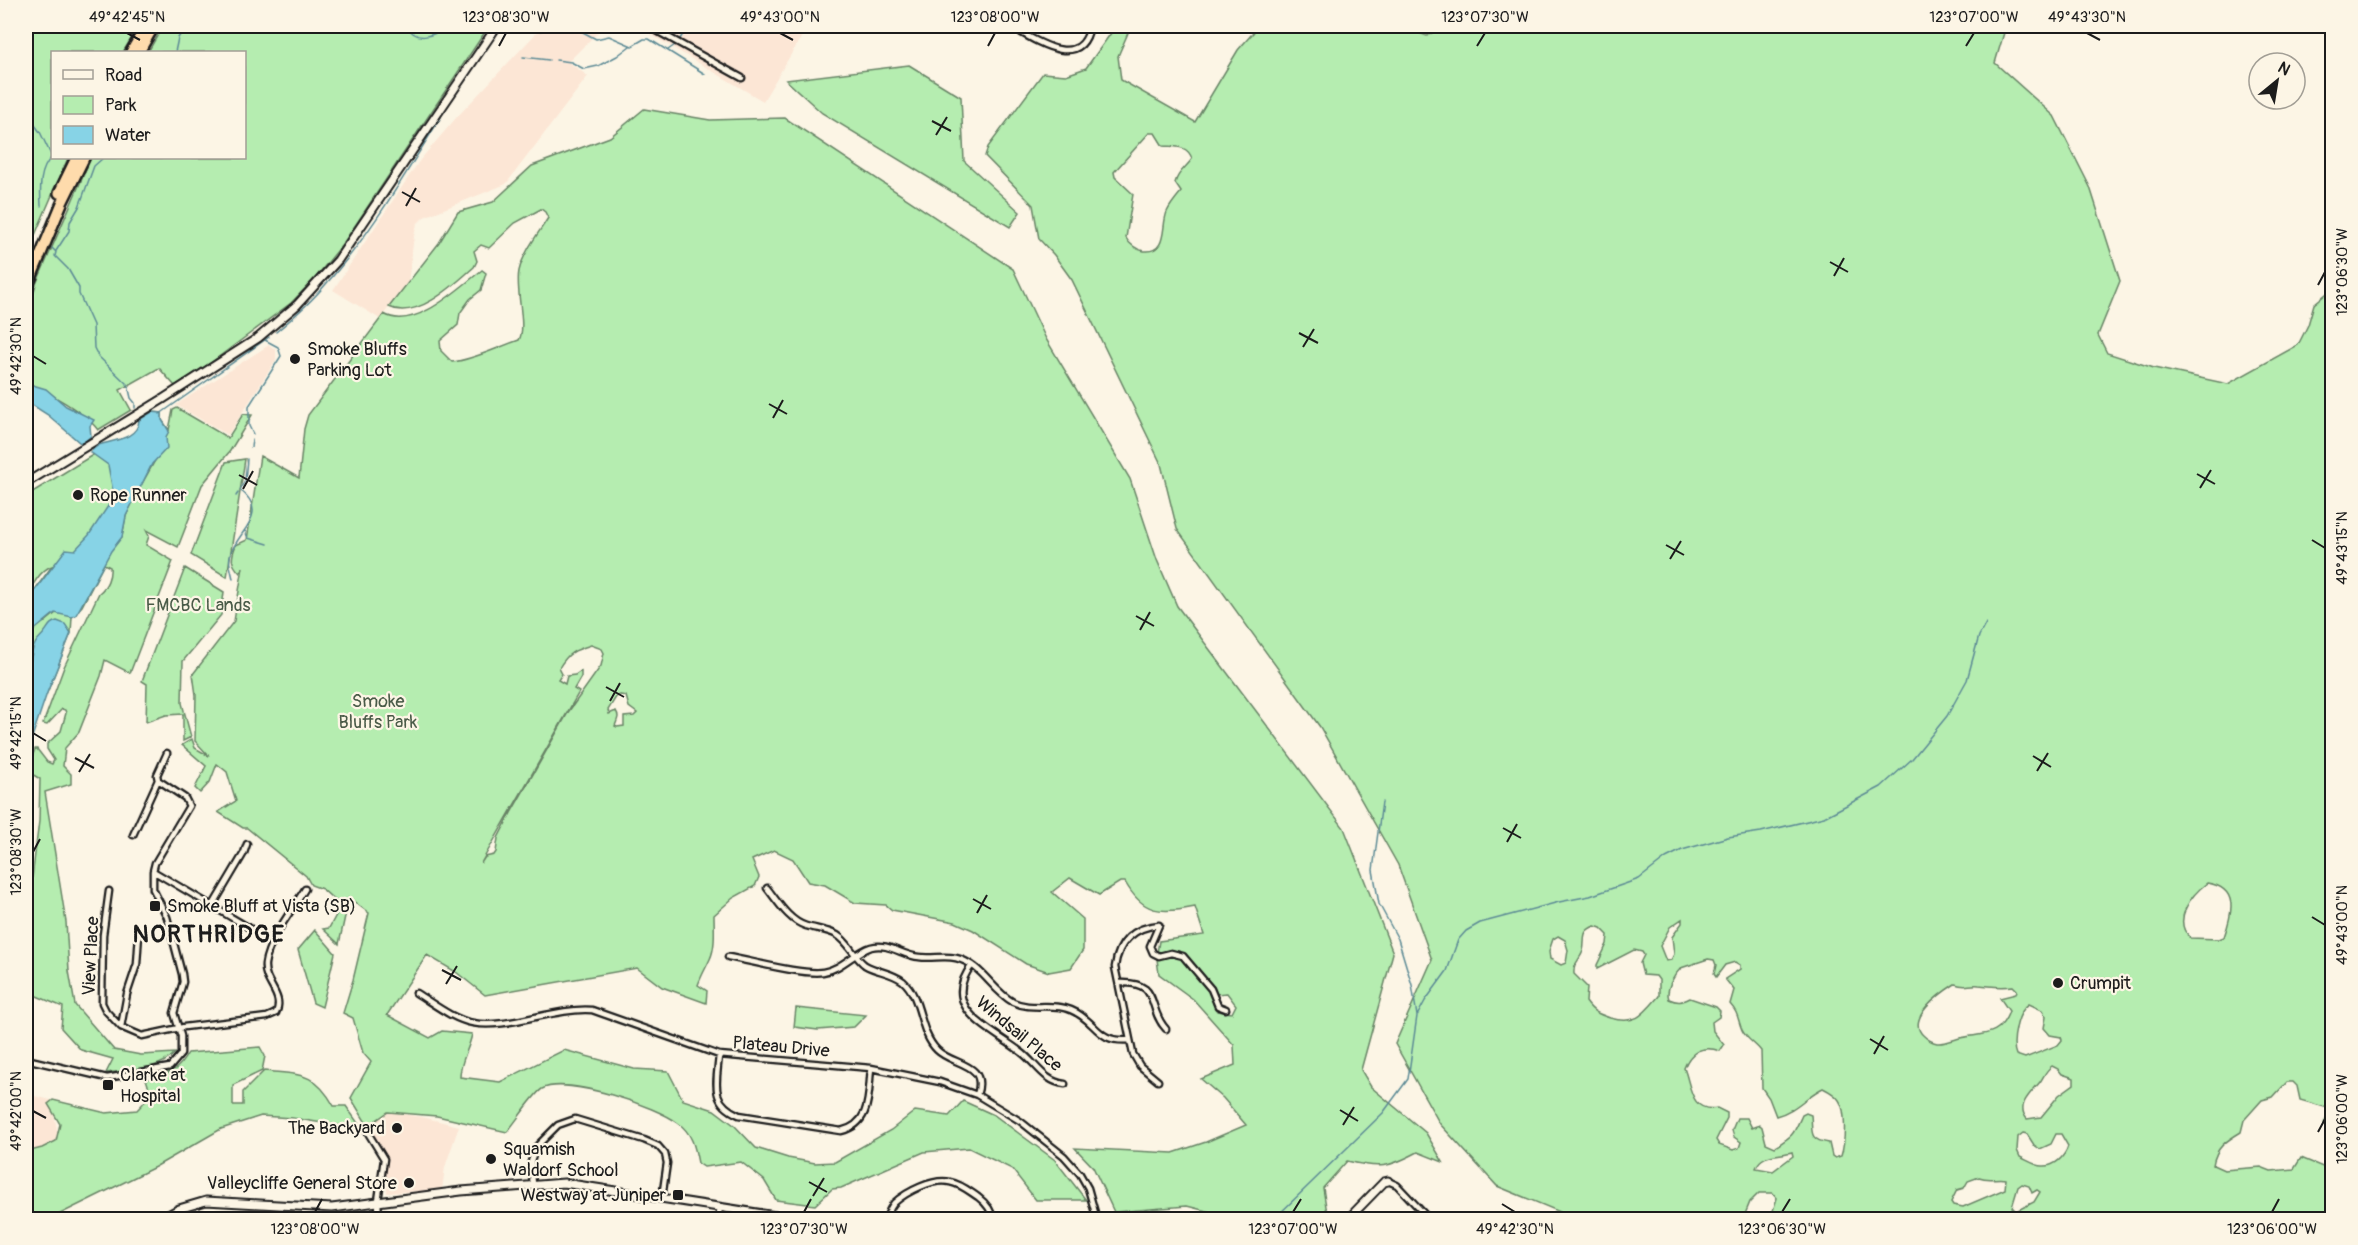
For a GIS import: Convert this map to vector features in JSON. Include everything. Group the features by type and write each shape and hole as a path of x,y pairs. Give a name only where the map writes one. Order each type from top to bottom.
{"highway":[{"path":"132,51 146,26"},
{"path":"140,51 154,26"},
{"path":"26,272 76,159"},
{"path":"26,290 62,203 84,159"}],"street":[{"path":"26,483 258,338 297,305 338,260 496,26"},
{"path":"648,26 742,78"},
{"path":"1010,26 1046,46 1062,51 1080,44 1090,26"},
{"path":"133,836 158,780 157,775 167,753"},
{"path":"26,1059 107,1078 170,1067 179,1059 182,1042 174,1012 183,982 183,974 167,917 153,889 153,871 155,863 189,804 185,798 158,780"},
{"path":"212,907 247,844"},
{"path":"153,871 273,942"},
{"path":"767,888 794,919 805,926 837,935 866,965 891,973 907,985 915,999 930,1042 945,1057 966,1064 975,1071 980,1085 977,1095"},
{"path":"139,934 137,964 127,994 122,1027 142,1036 178,1028 267,1017 276,1013 279,1000 266,975 265,965 273,942 305,889"},
{"name":"View Place","path":"109,891 103,935 101,999 106,1011 122,1027"},
{"path":"1158,1081 1140,1066 1133,1054 1115,967 1117,956 1126,938 1149,926 1159,925 1150,946 1152,953 1159,956 1171,953 1183,956 1211,989 1218,1006 1226,1008"},
{"path":"728,957 817,972 838,968 867,949 880,945 913,956 946,956 972,965 984,974 1002,995 1014,1002 1026,1006 1063,1008 1079,1014 1104,1036 1118,1041 1130,1040"},
{"name":"Windsail Place","path":"972,965 964,976 961,990 962,1003 970,1014 1020,1052 1047,1077 1065,1084"},
{"path":"1119,983 1134,983 1145,988 1152,997 1159,1021 1166,1029"},
{"name":"Plateau Drive","path":"416,993 455,1018 481,1025 571,1011 599,1011 719,1055 871,1068 940,1082 977,1095 1020,1121 1064,1156 1080,1174 1088,1188 1096,1220"},
{"path":"26,1021 29,1012"},
{"path":"719,1055 716,1091 722,1104 729,1111 739,1115 841,1131 851,1129 860,1123 864,1115 871,1068"},
{"path":"533,1185 531,1162 535,1148 558,1125 575,1119 658,1146 665,1154 667,1163 662,1198"},
{"path":"365,1128 384,1159 378,1201 379,1220"},
{"path":"886,1220 895,1202 910,1193 942,1181 963,1187 982,1200 993,1213 993,1220"},
{"path":"1347,1220 1380,1185 1388,1181 1396,1185 1430,1220"},
{"path":"159,1220 179,1209 206,1202 323,1208 533,1185 571,1183 802,1220"},
{"path":"718,1220 720,1207"}],"shaded area":[{"path":"543,26 604,26 568,62 588,76 506,184 424,217 417,224 408,283 380,319 333,290 420,160 456,118"},
{"path":"636,26 808,26 763,101"},
{"path":"269,345 276,350 276,360 228,435 176,405"},
{"path":"26,1094 51,1100 60,1143 26,1162"},
{"path":"388,1112 459,1126 445,1167 442,1190 387,1193 385,1153 368,1126"}],"green space":[{"path":"26,26 139,26 124,51 51,51 51,159 68,159 26,256"},
{"path":"163,26 489,26 342,245 291,303 201,370 175,386 159,368 120,390 131,410 98,430 75,409 26,382 26,321 36,284 91,159 246,159 246,51 149,51"},
{"path":"1116,26 1131,26 1118,56 1121,80 1195,122 1238,50 1259,26 1411,26 1413,31 1427,36 1437,26 2006,26 1995,63 2054,116 2090,187 2120,281 2098,335 2107,353 2154,368 2228,384 2298,345 2308,325 2314,304 2332,289 2332,1137 2324,1123 2330,1113 2328,1108 2300,1100 2297,1086 2293,1082 2287,1082 2273,1097 2262,1100 2244,1120 2241,1132 2222,1145 2213,1165 2224,1170 2261,1167 2271,1171 2294,1169 2301,1158 2325,1168 2332,1163 2332,1219 1766,1219 1773,1211 1777,1198 1773,1193 1759,1193 1750,1202 1743,1219 1577,1219 1497,1186 1440,1124 1395,1044 1432,960 1398,865 1320,727 1177,529 1161,464 1072,280 1039,239 1033,205 985,156 988,147 1043,73 1066,75 1086,68","holes":["1149,133 1155,133 1163,146 1181,148 1190,154 1192,159 1176,179 1175,183 1181,192 1167,212 1162,238 1157,248 1144,251 1134,246 1126,238 1133,194 1115,177 1114,172","2207,883 2225,890 2229,896 2231,911 2224,937 2219,939 2190,938 2183,924 2183,916 2190,901","1682,919 1682,923 1672,937 1674,954 1671,960 1666,961 1660,946 1670,927","1595,926 1608,935 1607,944 1597,969 1634,950 1642,952 1644,955 1640,963 1643,975 1656,976 1659,980 1659,996 1643,1014 1632,1019 1619,1020 1596,1012 1586,1002 1587,987 1574,974 1574,970 1583,951 1584,936 1587,930","1558,936 1565,940 1568,950 1566,963 1561,965 1550,959 1549,951 1553,939","1708,959 1714,960 1716,977 1725,965 1735,962 1740,965 1740,969 1725,979 1734,990 1730,1004 1744,1033 1761,1051 1762,1088 1776,1116 1789,1111 1823,1088 1830,1092 1842,1105 1844,1144 1841,1156 1835,1158 1832,1156 1829,1143 1814,1137 1811,1115 1806,1113 1802,1115 1792,1134 1775,1147 1766,1143 1762,1127 1760,1125 1752,1128 1747,1118 1737,1118 1732,1130 1734,1137 1741,1142 1739,1148 1733,1150 1719,1145 1716,1140 1727,1118 1727,1113 1717,1108 1701,1106 1697,1102 1690,1089 1684,1068 1690,1057 1698,1051 1703,1049 1720,1051 1724,1045 1713,1031 1712,1022 1719,1017 1720,1011 1716,1007 1690,998 1680,1002 1669,999 1669,987 1681,968","1955,984 2013,986 2017,990 2016,994 2000,998 2009,1011 2005,1020 1995,1030 1942,1043 1930,1040 1919,1029 1918,1022 1921,1014 1934,1000","2029,1004 2042,1010 2046,1017 2044,1028 2050,1035 2061,1037 2062,1040 2058,1045 2025,1058 2016,1055 2014,1043 2018,1020","2052,1066 2062,1074 2074,1078 2074,1084 2059,1095 2041,1117 2027,1119 2023,1109 2026,1099","2023,1133 2027,1134 2034,1145 2040,1149 2051,1144 2056,1134 2061,1134 2068,1146 2065,1153 2052,1165 2037,1165 2020,1157 2017,1150 2018,1137","1792,1152 1793,1156 1773,1171 1756,1168 1758,1163 1771,1156","1979,1177 2006,1179 2005,1189 1963,1207 1953,1205 1951,1202 1957,1190 1964,1188 1968,1181","2022,1184 2029,1186 2032,1193 2037,1190 2040,1192 2034,1202 2016,1211 2012,1207 2018,1187"]},
{"path":"909,65 961,97 964,161 1020,212 1010,227 822,113 786,80"},
{"name":"Smoke Bluffs Park","path":"644,109 710,120 785,118 1013,269 1046,339 1130,479 1157,560 1177,606 1344,828 1393,953 1361,1070 1371,1087 1426,1133 1443,1162 1418,1152 1384,1166 1347,1161 1323,1188 1328,1219 1238,1219 1187,1206 1114,1212 1093,1167 1075,1148 1173,1153 1246,1125 1223,1098 1201,1079 1235,1065 1234,1045 1193,999 1159,974 1157,959 1174,955 1180,957 1190,965 1205,984 1211,993 1217,1011 1232,1013 1236,1005 1227,993 1215,994 1185,954 1172,950 1157,953 1159,941 1204,935 1195,907 1172,911 1154,909 1139,900 1125,882 1120,882 1099,895 1070,878 1052,892 1083,919 1083,950 1071,968 1049,972 1026,964 973,930 955,922 892,910 886,905 855,903 825,885 808,882 793,859 774,850 752,860 759,877 755,886 733,898 714,915 713,949 698,985 707,991 706,1003 662,987 637,968 485,995 456,972 427,955 387,1015 430,1038 442,1031 472,1034 461,1066 460,1077 500,1082 564,1050 634,1069 668,1071 683,1100 714,1110 734,1125 756,1148 788,1158 815,1163 835,1162 891,1130 915,1111 949,1116 963,1101 994,1115 1055,1160 1086,1200 1036,1200 1012,1169 969,1148 924,1152 841,1188 832,1189 815,1205 776,1200 764,1180 741,1162 704,1167 698,1163 690,1136 683,1127 667,1116 632,1101 571,1086 542,1089 507,1132 437,1116 388,1112 368,1126 351,1098 371,1062 363,1053 353,1018 343,1013 369,913 349,898 339,944 323,929 329,928 341,906 322,889 311,885 306,876 247,828 243,828 218,812 236,801 227,772 217,764 210,782 200,793 195,788 206,766 182,745 192,739 195,748 209,756 195,741 196,695 193,674 234,621 243,567 240,573 234,566 232,556 236,545 247,540 260,456 299,478 304,429 308,415 384,314 396,318 422,313 449,297 482,270 486,273 481,290 470,299 460,313 458,325 440,341 441,351 452,362 460,361 519,340 522,326 518,288 519,271 527,251 548,218 541,209 515,223 489,248 481,245 474,251 477,261 474,267 435,298 412,309 400,310 389,307 439,243 458,212 493,202 532,166 610,137","holes":["591,645 602,649 604,653 601,666 569,711 511,813 498,838 496,852 494,855 485,857 481,863 579,692 574,689 581,677 581,671 567,676 565,684 558,680 562,674 559,668 572,652","626,696 629,707 637,713 634,716 624,717 624,726 617,727 615,726 618,718 616,711 609,714 608,710 616,697"]},
{"path":"177,408 228,438 243,414 252,415 230,451 202,485 178,547 146,530 149,536 146,545 173,561 130,673 105,660 79,732 65,748 63,766 71,774 71,784 45,792 66,922 69,971 75,1005 114,1050 141,1055 175,1053 161,1063 152,1066 106,1073 113,1059 81,1050 61,1028 63,1007 32,994 26,1010 26,913 39,821 40,779 27,771 35,749 47,762 52,764 54,760 47,749 47,744 61,731 65,710 62,709 47,725 43,724 64,667 99,593 108,581 110,567 104,564 82,606 72,617 71,633 47,693 26,690 26,627 45,622 56,613 65,614 122,537 126,516 166,441 166,437 141,419 152,412 162,413 162,420 169,430 173,410"},
{"path":"96,453 110,466 117,497 95,531 26,602 52,566 40,575 26,598 26,496"},
{"name":"FMCBC Lands","path":"245,459 227,577 191,555 226,462"},
{"name":"FMCBC Lands","path":"185,568 224,592 221,615 183,661 182,703 191,737 183,741 183,714 166,715 146,722 147,684 142,681"},
{"path":"315,930 335,953 322,1007 313,1003 298,950"},
{"path":"796,1008 866,1015 854,1027 818,1030 794,1027"},
{"path":"260,1047 265,1056 262,1071 233,1085 233,1105 243,1105 243,1092 264,1071 297,1075 320,1086 334,1106 346,1106 360,1126 347,1127 292,1118 261,1116 221,1129 155,1167 50,1219 26,1219 26,1152 56,1141 60,1124 48,1104 53,1100 106,1113 137,1110 148,1096 149,1089 146,1079 176,1069 188,1053"}],"water":[{"path":"26,383 46,389 66,406 94,420 90,426 91,436 83,443 79,442 48,415 26,401"},
{"path":"152,412 162,413 162,420 169,431 166,437 167,448 152,464 126,516 122,537 111,551 76,615 72,617 55,613 26,637 26,602 66,549 75,550 89,535 114,497 108,465 90,452 98,445 131,434 138,426 139,420"},
{"path":"57,621 65,624 71,633 26,755 26,681 32,653 37,641 51,624"}],"waterway":[{"path":"175,51 178,38 186,26"},
{"path":"407,26 411,32 421,36 432,35 448,26"},
{"path":"523,26 535,31 556,29 581,31 596,39 609,36 632,46 644,39 649,39 705,74"},
{"path":"680,39 688,26"},
{"path":"668,50 675,45"},
{"path":"556,60 571,62 584,69 598,66 630,46"},
{"path":"523,57 549,60"},
{"path":"26,113 40,132 51,155"},
{"path":"276,332 314,297 358,245 441,117"},
{"path":"41,206 43,173 51,158"},
{"path":"56,251 69,231 70,222 79,207 94,166 102,159"},
{"path":"52,248 56,252 55,256 68,269 79,288 79,294 93,325 94,348 98,356 128,385 135,408"},
{"path":"160,414 269,337"},
{"path":"253,434 249,426 249,406 281,356 278,347 265,340"},
{"path":"251,447 252,440"},
{"path":"233,579 230,556 233,547 249,523 253,507 240,490 245,481 247,459"},
{"path":"245,531 248,538 268,544"},
{"path":"1417,1016 1447,971 1458,940 1466,931 1480,923 1590,896 1639,879 1666,858 1682,850 1728,837 1761,832 1824,817 1881,787 1912,759 1947,716 1967,680 1979,636 1986,623"},
{"path":"1273,1220 1383,1113 1408,1079 1417,1016 1412,985 1398,939 1379,904 1373,870 1382,802"}],"place":[{"name":"Smoke Bluffs Parking Lot","path":"295,359"},
{"name":"Rope Runner","path":"78,495"},
{"name":"Smoke Bluff at Vista (SB)","path":"155,906"},
{"name":"Crumpit","path":"2058,983"},
{"name":"Clarke at Hospital","path":"108,1085"},
{"name":"The Backyard","path":"397,1128"},
{"name":"Squamish Waldorf School","path":"491,1159"},
{"name":"Valleycliffe General Store","path":"409,1183"},
{"name":"Westway at Juniper","path":"678,1195"}],"district":[{"name":"NORTHRIDGE","path":"209,934"}]}
